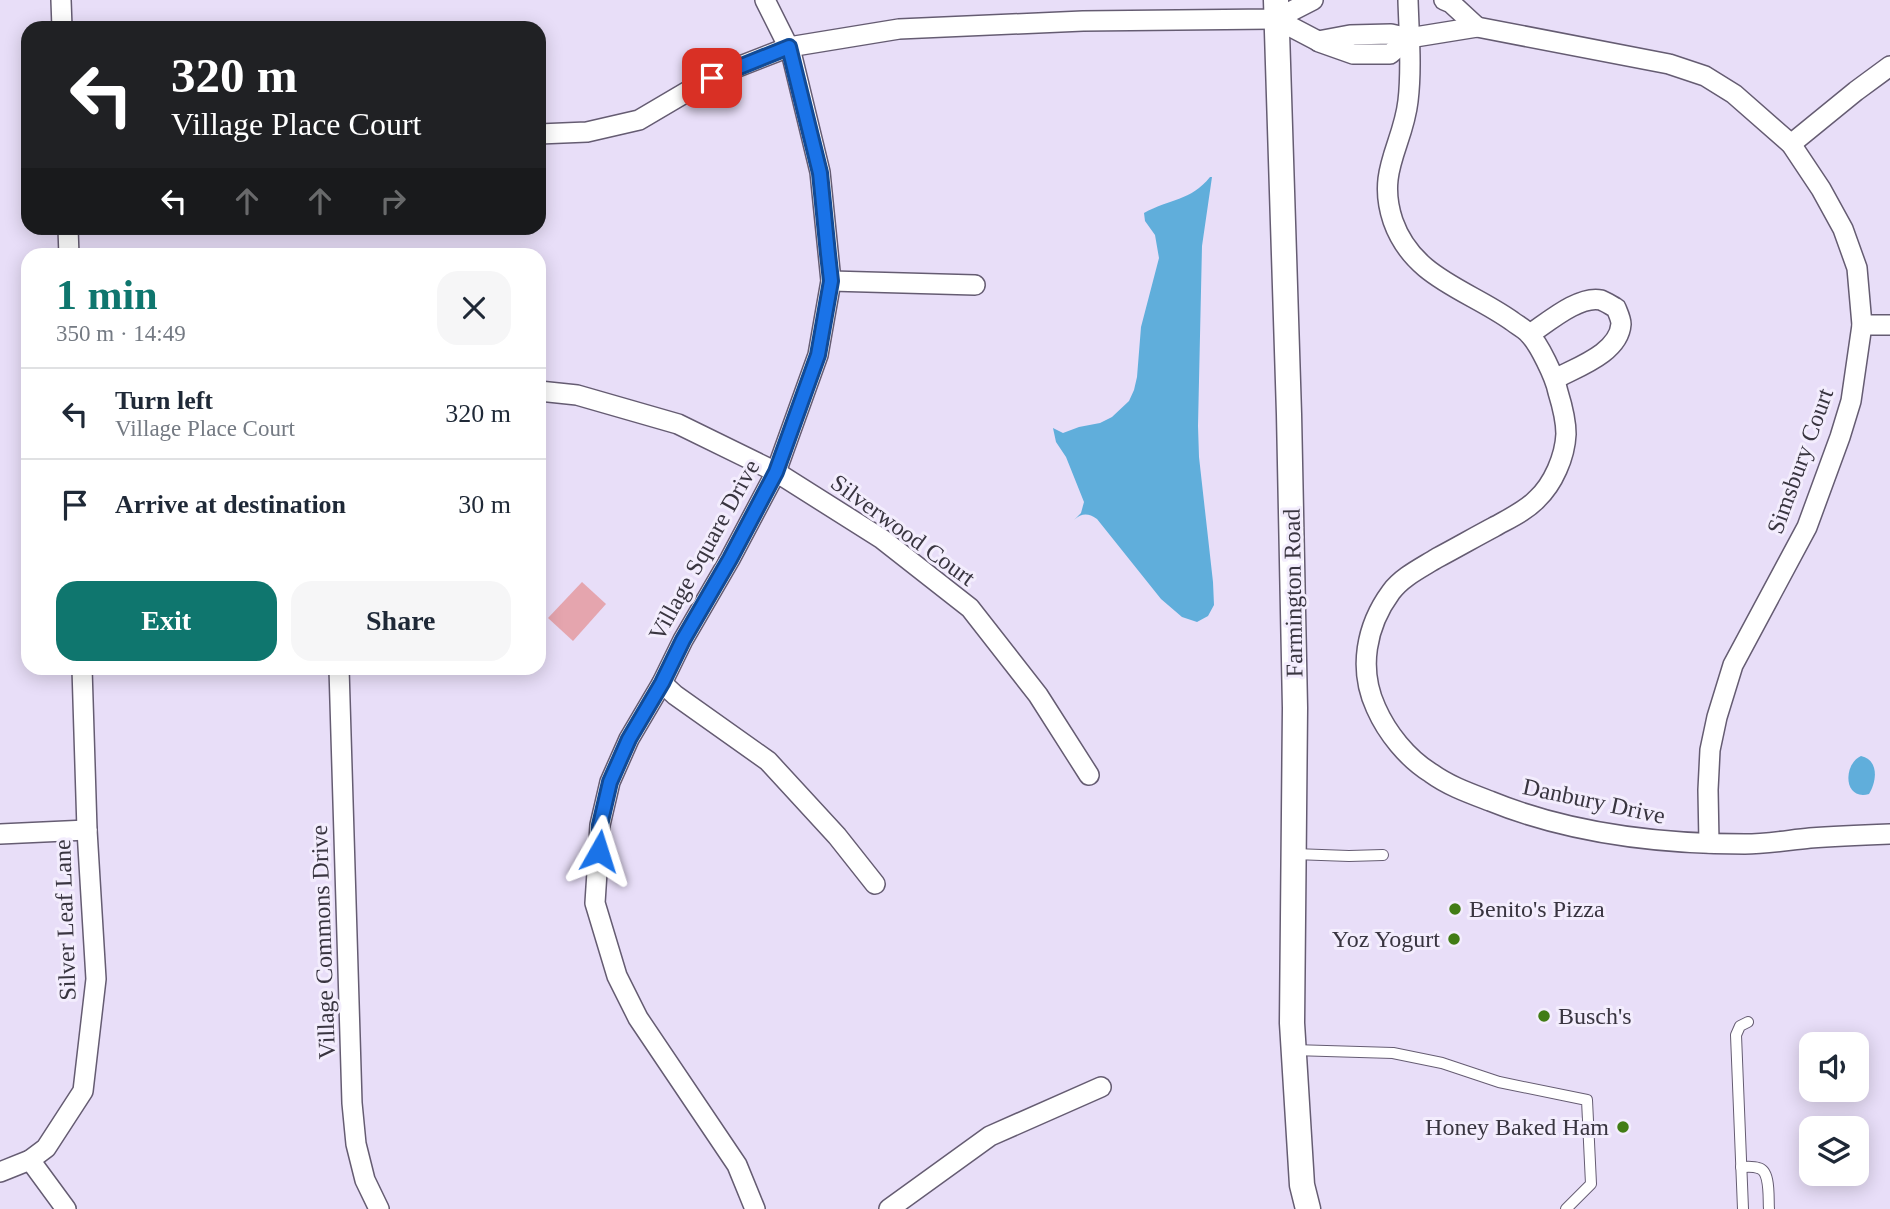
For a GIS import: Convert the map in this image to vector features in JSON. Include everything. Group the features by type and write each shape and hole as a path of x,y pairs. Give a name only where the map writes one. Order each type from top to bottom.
{"street":[{"path":"61,0 62,21"},
{"name":"Village Square Drive","path":"755,1209 737,1165 638,1018 617,976 596,903 600,825 610,782 629,739 776,472 818,355 831,281 820,173 789,47 765,0"},
{"path":"546,134 587,132 639,120 712,78 789,47 899,29 1276,9 1313,0"},
{"name":"Danbury Drive","path":"1408,0 1408,106 1387,173 1392,219 1402,241 1419,263 1530,334 1555,379 1566,434 1562,456 1553,477 1537,500 1413,572 1393,589 1378,612 1368,638 1365,666 1368,692 1390,734 1429,772 1458,789 1555,823 1639,839 1709,843 1751,844 1890,834"},
{"path":"1444,0 1451,3 1477,27"},
{"name":"Simsbury Court","path":"1276,9 1318,41 1353,54 1390,54 1409,38 1477,27 1669,64 1704,76 1734,94 1791,144 1821,189 1843,229 1857,268 1862,325 1851,401 1807,527 1733,665 1710,750 1709,843"},
{"name":"Farmington Road","path":"1276,9 1290,428 1294,708 1293,1049 1303,1201"},
{"path":"1791,144 1890,66"},
{"path":"831,281 975,285"},
{"path":"1530,334 1586,300 1601,300 1616,308 1621,322 1617,339 1606,351 1555,379"},
{"path":"1862,325 1890,325"},
{"name":"Silverwood Court","path":"546,392 577,395 678,424 776,472 882,539 970,608 1038,695 1089,775"},
{"name":"Silver Leaf Lane","path":"0,1172 30,1160 46,1147 83,1091 96,979 87,831 82,675"},
{"name":"Village Commons Drive","path":"339,675 352,1103 356,1144 365,1180 379,1209"},
{"path":"662,683 768,761 837,836 876,884"},
{"path":"0,834 87,831"},
{"path":"890,1209 990,1136 1101,1087"},
{"path":"30,1160 66,1209"}],"lane":[{"path":"1293,854 1383,855"},
{"path":"1743,1209 1736,1035 1740,1026 1748,1022"},
{"path":"1293,1049 1393,1052 1442,1063 1499,1082 1587,1100 1591,1184 1566,1209"},
{"path":"1741,1167 1763,1169 1767,1174 1769,1209"}],"shaded area":[{"path":"582,582 606,604 573,641 548,618"}],"water":[{"path":"1210,177 1202,246 1198,426 1214,605 1208,616 1197,622 1182,617 1161,599 1097,519 1085,515 1074,520 1081,513 1084,502 1066,457 1056,442 1053,428 1063,433 1100,423 1112,417 1129,401 1137,377 1141,327 1159,258 1155,235 1145,221 1144,213 1195,191"},
{"path":"1861,756 1871,762 1875,772 1869,794 1860,795 1854,792 1848,781 1851,766"}],"place":[{"name":"Benito's Pizza","path":"1455,909"},
{"name":"Yoz Yogurt","path":"1454,939"},
{"name":"Busch's","path":"1544,1016"},
{"name":"Honey Baked Ham","path":"1623,1127"}],"route":[{"path":"599,851 600,825 610,782 629,739 776,472 818,355 831,281 820,173 789,47 712,78"}]}
